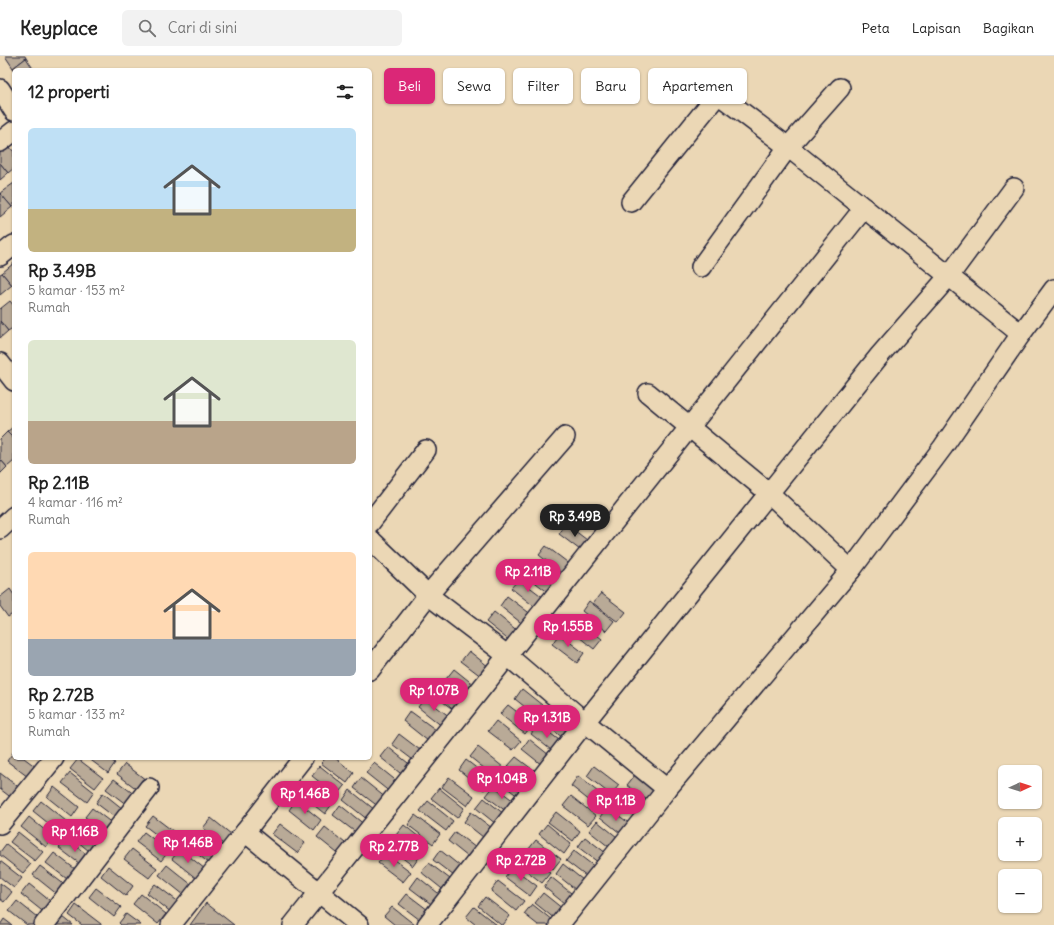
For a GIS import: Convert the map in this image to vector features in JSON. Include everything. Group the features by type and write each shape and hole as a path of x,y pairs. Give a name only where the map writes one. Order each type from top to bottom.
{"street":[{"path":"701,267 788,147 840,88"},
{"path":"0,89 12,108"},
{"path":"631,202 718,94 788,147 1021,334"},
{"path":"0,142 12,133"},
{"path":"427,925 585,722 769,493 880,355 949,276 1014,188"},
{"path":"293,925 864,208"},
{"path":"0,256 12,247"},
{"path":"560,925 667,789 851,570 944,447 1021,334 1054,289"},
{"path":"648,393 769,493 851,570"},
{"path":"372,667 428,595 565,437"},
{"path":"372,520 426,450"},
{"path":"0,530 12,518"},
{"path":"372,541 428,595 508,656 585,722 667,789"},
{"path":"0,824 52,760"},
{"path":"171,925 301,760"},
{"path":"44,925 149,788"},
{"path":"245,832 359,925"}],"building":[{"path":"5,56 25,56 26,58 13,68"},
{"path":"26,58 33,68 13,68"},
{"path":"8,145 12,150 12,170 8,173 0,163 0,152"},
{"path":"0,163 8,173 0,180"},
{"path":"12,184 12,207 0,193"},
{"path":"0,193 12,207 0,217"},
{"path":"12,265 12,285 2,273"},
{"path":"2,273 12,285 0,295 0,274"},
{"path":"10,301 12,304 12,328 8,331 0,321 0,309"},
{"path":"0,321 8,331 0,338"},
{"path":"12,428 12,437 7,432"},
{"path":"7,432 12,437 12,463 7,467 0,459 0,439"},
{"path":"0,459 7,467 0,474"},
{"path":"566,524 591,543 584,553 559,534"},
{"path":"546,546 571,565 564,575 539,555"},
{"path":"532,564 557,583 549,593 524,574"},
{"path":"519,579 544,598 536,608 511,588"},
{"path":"10,589 12,592 12,614 8,617 0,606 0,597"},
{"path":"601,593 626,612 618,622 593,603"},
{"path":"507,596 532,615 525,626 500,606"},
{"path":"589,601 614,621 606,631 582,611"},
{"path":"494,612 519,632 511,642 486,622"},
{"path":"577,619 602,639 594,649 569,629"},
{"path":"559,634 584,653 577,663 552,644"},
{"path":"469,651 494,671 486,680 461,661"},
{"path":"454,669 479,689 471,699 446,679"},
{"path":"438,682 463,702 455,711 430,692"},
{"path":"522,689 547,709 540,719 515,699"},
{"path":"425,698 450,717 443,727 418,707"},
{"path":"508,705 533,724 525,734 500,714"},
{"path":"410,711 436,730 428,741 403,721"},
{"path":"550,712 575,732 568,742 543,722"},
{"path":"496,721 521,741 513,750 488,731"},
{"path":"538,724 563,743 556,754 531,734"},
{"path":"399,734 424,753 417,763 392,744"},
{"path":"529,739 554,759 547,769 522,749"},
{"path":"388,747 413,767 405,777 380,757"},
{"path":"478,747 503,767 495,777 470,757"},
{"path":"12,754 12,760 27,760 40,770 32,780 7,761"},
{"path":"516,757 541,776 533,786 508,766"},
{"path":"77,760 79,760 103,778 95,788 70,769"},
{"path":"91,760 111,760 115,763 108,773"},
{"path":"324,760 338,760 354,773 347,783 321,763"},
{"path":"466,760 492,780 484,790 459,770"},
{"path":"374,763 399,783 391,793 366,773"},
{"path":"125,764 150,783 142,793 117,774"},
{"path":"320,766 345,786 337,796 312,776"},
{"path":"594,766 619,785 611,795 587,776"},
{"path":"505,771 530,790 523,800 498,781"},
{"path":"0,773 21,789 13,799 0,789"},
{"path":"70,773 94,792 87,802 62,783"},
{"path":"635,775 660,794 652,804 627,785"},
{"path":"578,776 603,796 596,806 571,786"},
{"path":"449,777 474,796 467,806 442,787"},
{"path":"361,778 386,798 379,807 354,788"},
{"path":"114,779 139,798 131,808 106,789"},
{"path":"307,785 332,804 325,814 300,794"},
{"path":"494,786 519,805 511,815 486,796"},
{"path":"54,787 79,807 72,817 47,797"},
{"path":"439,788 464,808 457,818 431,798"},
{"path":"350,790 375,810 368,820 343,800"},
{"path":"103,793 128,813 121,822 96,803"},
{"path":"571,796 596,816 588,825 563,806"},
{"path":"484,798 509,818 501,828 476,808"},
{"path":"296,800 321,820 314,830 289,810"},
{"path":"41,801 66,821 58,831 33,811"},
{"path":"428,801 453,821 446,831 420,811"},
{"path":"340,805 365,825 358,834 333,815"},
{"path":"607,807 633,826 625,837 600,817"},
{"path":"92,808 117,827 110,837 85,817"},
{"path":"471,812 496,831 488,841 464,822"},
{"path":"556,812 580,831 573,841 548,822"},
{"path":"415,815 440,834 433,844 408,825"},
{"path":"153,816 178,835 170,845 145,826"},
{"path":"29,817 53,837 46,847 21,827"},
{"path":"211,818 236,838 228,848 203,828"},
{"path":"597,821 622,841 614,851 589,831"},
{"path":"280,824 305,843 297,853 272,834"},
{"path":"547,824 571,844 564,854 539,834"},
{"path":"404,825 429,845 421,855 396,835"},
{"path":"78,827 103,846 95,856 71,836"},
{"path":"325,827 350,847 342,857 317,837"},
{"path":"18,832 43,852 35,861 10,842"},
{"path":"144,832 169,851 161,861 136,842"},
{"path":"455,832 480,851 473,861 448,841"},
{"path":"193,835 218,854 210,864 185,844"},
{"path":"395,837 420,856 413,866 388,847"},
{"path":"585,837 610,856 603,866 578,847"},
{"path":"66,838 91,858 84,867 59,848"},
{"path":"536,840 561,859 553,869 528,850"},
{"path":"6,844 31,864 23,873 0,855 0,852"},
{"path":"132,849 157,868 149,878 124,859"},
{"path":"180,849 205,869 197,879 172,859"},
{"path":"440,850 465,870 458,879 433,860"},
{"path":"574,851 599,870 591,880 566,861"},
{"path":"54,853 79,872 71,882 46,863"},
{"path":"386,853 411,872 403,882 378,863"},
{"path":"525,853 550,873 542,883 517,863"},
{"path":"0,861 22,878 14,888 0,877"},
{"path":"429,863 454,882 446,892 421,872"},
{"path":"563,864 588,884 581,894 556,874"},
{"path":"167,865 192,885 184,895 159,875"},
{"path":"40,866 65,885 58,895 33,875"},
{"path":"108,866 133,886 126,896 101,876"},
{"path":"512,867 537,886 530,896 505,877"},
{"path":"418,877 443,897 435,907 410,888"},
{"path":"551,877 576,897 569,907 544,887"},
{"path":"498,881 524,901 516,911 491,891"},
{"path":"0,883 12,892 4,902 0,899"},
{"path":"29,884 54,904 46,914 21,894"},
{"path":"155,884 180,903 172,913 147,893"},
{"path":"96,888 121,907 114,917 89,897"},
{"path":"543,893 568,913 560,923 535,903"},
{"path":"141,894 166,914 158,924 133,904"},
{"path":"407,894 432,913 424,923 399,904"},
{"path":"485,897 510,916 503,925 501,925 478,906"},
{"path":"17,901 42,921 38,925 27,925 9,911"},
{"path":"206,903 234,925 190,925"},
{"path":"532,904 557,924 538,925 524,914"},
{"path":"76,905 101,925 82,925 69,915"},
{"path":"392,907 415,925 395,925 384,916"},
{"path":"474,907 497,925 476,925 466,917"},
{"path":"126,914 141,925 121,925 119,923"},
{"path":"63,917 73,925 56,925"},
{"path":"4,919 12,925 0,925"}]}
